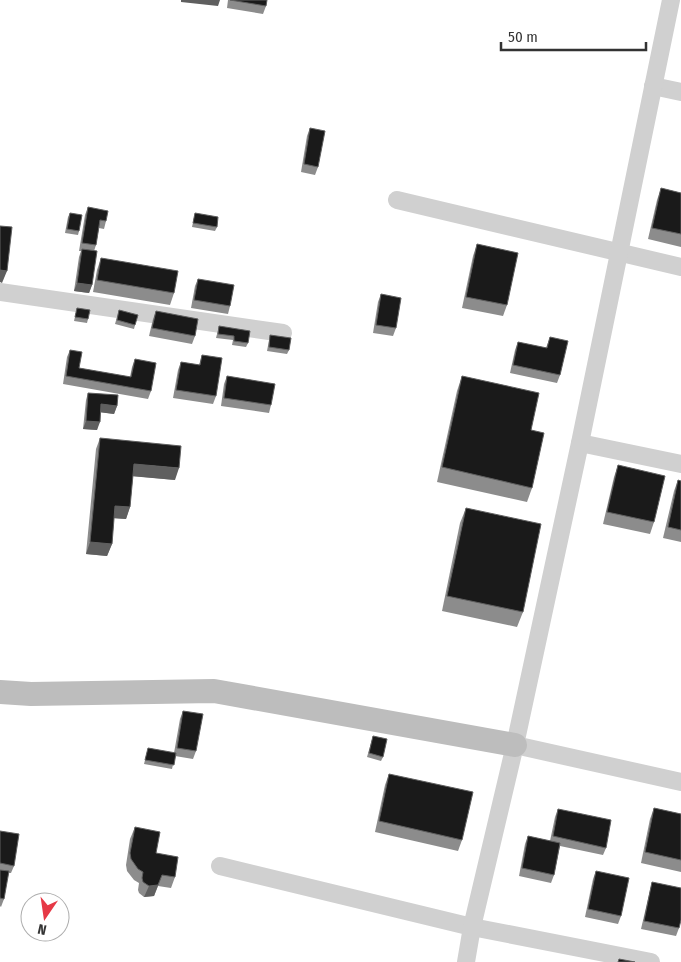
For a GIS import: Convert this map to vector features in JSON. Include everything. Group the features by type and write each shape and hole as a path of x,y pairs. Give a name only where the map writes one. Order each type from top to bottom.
{"street":[{"path":"466,962 472,927 515,745 580,443 671,0"},
{"path":"653,86 681,92"},
{"path":"397,200 681,267"},
{"path":"0,292 283,333"},
{"path":"580,443 681,464"},
{"path":"0,692 31,694 214,691 515,745 681,782"},
{"path":"220,866 472,927 650,962"}],"building":[{"path":"230,0 267,0 266,6"},
{"path":"310,128 325,131 318,167 304,164"},
{"path":"661,188 681,193 681,234 652,228"},
{"path":"88,207 108,211 106,221 100,220 96,245 82,243"},
{"path":"70,213 82,215 79,231 67,229"},
{"path":"195,213 218,217 217,227 193,223"},
{"path":"0,226 12,227 7,271 0,270"},
{"path":"477,244 518,253 507,305 466,297"},
{"path":"82,249 97,251 92,285 77,283"},
{"path":"101,258 178,271 174,293 97,280"},
{"path":"198,279 234,285 230,306 194,300"},
{"path":"381,294 401,298 396,328 376,325"},
{"path":"77,308 90,310 88,319 75,317"},
{"path":"119,310 138,315 135,325 117,320"},
{"path":"156,311 198,319 195,336 152,328"},
{"path":"219,326 250,331 248,343 234,341 234,336 218,334"},
{"path":"270,335 291,338 289,350 269,347"},
{"path":"550,337 568,341 560,375 513,365 518,342 547,348"},
{"path":"70,350 82,352 79,368 131,377 135,359 156,363 151,391 66,376"},
{"path":"202,355 222,358 216,396 176,390 181,362 200,365"},
{"path":"227,376 275,384 271,405 224,398"},
{"path":"462,376 539,393 531,430 544,433 532,488 442,467"},
{"path":"88,393 118,395 117,406 101,404 100,422 86,421"},
{"path":"100,438 181,446 179,468 134,464 130,507 115,506 112,544 90,542"},
{"path":"618,465 665,476 654,522 607,512"},
{"path":"678,480 681,481 681,530 668,527"},
{"path":"466,508 541,524 523,612 447,596"},
{"path":"183,711 203,714 196,751 177,748"},
{"path":"373,736 387,739 383,757 369,753"},
{"path":"148,748 176,753 174,765 145,760"},
{"path":"389,774 473,792 462,840 379,821"},
{"path":"654,808 681,814 681,860 645,852"},
{"path":"558,809 611,820 606,848 553,836"},
{"path":"135,827 160,832 156,853 178,857 175,877 162,875 158,885 149,886 143,882 143,872 138,869 131,859 130,853"},
{"path":"0,831 19,834 14,866 0,863"},
{"path":"528,836 560,843 554,875 522,868"},
{"path":"0,870 9,871 4,899 0,898"},
{"path":"596,871 629,878 621,916 588,909"},
{"path":"652,882 681,888 681,920 679,928 644,921"},
{"path":"619,959 635,962 618,962"}]}
